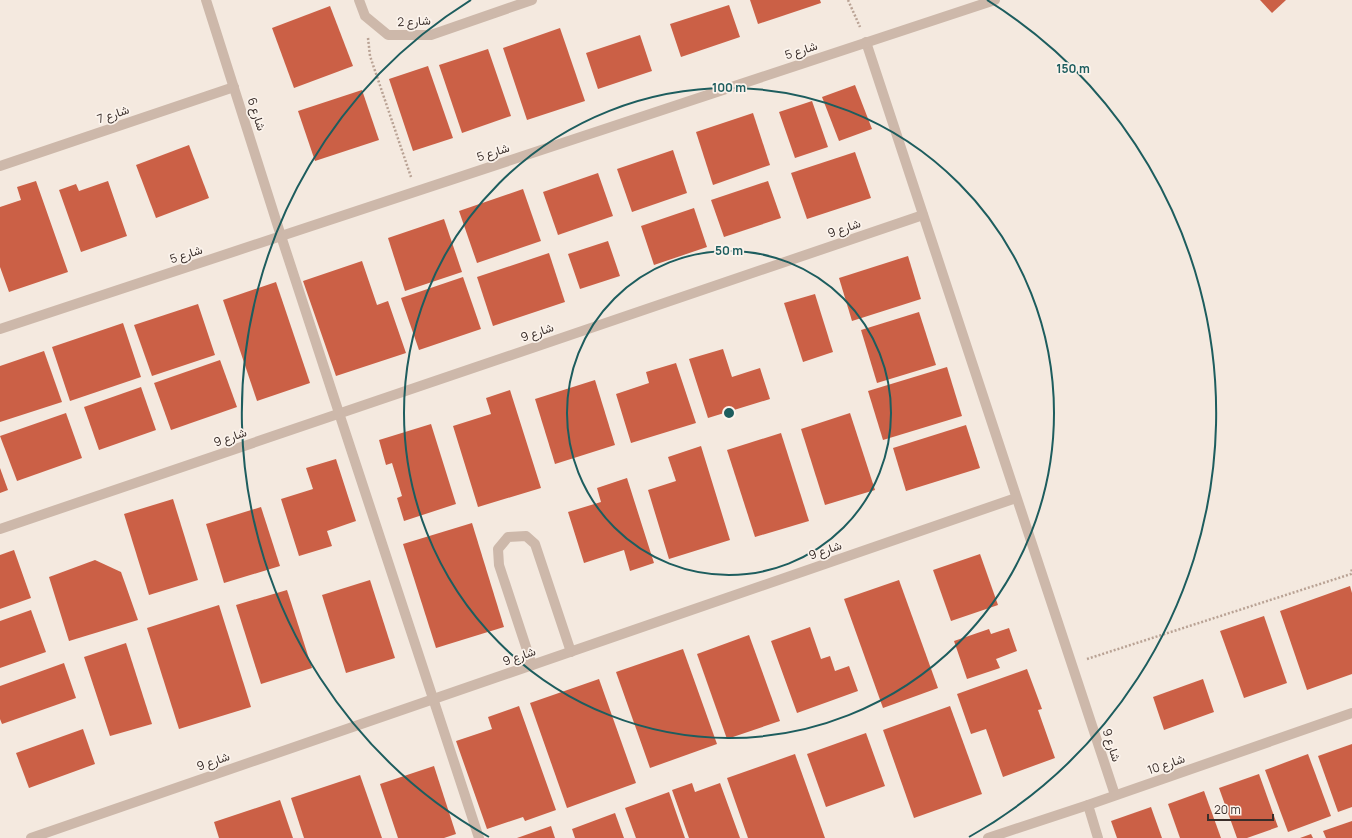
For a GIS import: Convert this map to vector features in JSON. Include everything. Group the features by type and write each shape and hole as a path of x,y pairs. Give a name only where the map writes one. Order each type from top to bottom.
{"street":[{"name":"شارع 6","path":"206,0 281,236 479,838"},
{"path":"360,0 365,16"},
{"name":"شارع 2","path":"365,16 388,35 431,35 532,0"},
{"name":"شارع 5","path":"0,329 995,0"},
{"name":"شارع 9","path":"866,42 1115,795"},
{"name":"شارع 7","path":"0,166 234,87"},
{"name":"شارع 9","path":"0,529 923,215"},
{"name":"شارع 9","path":"31,838 1016,498"},
{"path":"532,665 499,565 498,549 508,537 526,536 535,544 571,652"},
{"name":"شارع 10","path":"988,838 1088,805 1352,713"},
{"path":"1088,805 1098,838"}],"path":[{"path":"848,0 866,42"},
{"path":"365,16 370,56 416,191"},
{"path":"1071,664 1351,574 1352,568"}],"building":[{"path":"750,0 820,0 821,3 758,24"},
{"path":"1260,0 1286,0 1272,13"},
{"path":"729,5 740,37 681,57 670,24"},
{"path":"330,6 353,66 294,88 272,28"},
{"path":"560,28 585,101 527,120 503,48"},
{"path":"640,35 652,71 598,89 586,53"},
{"path":"488,49 511,116 462,133 439,65"},
{"path":"428,66 453,138 413,151 389,79"},
{"path":"855,85 872,129 839,141 822,97"},
{"path":"362,90 379,140 315,161 298,111"},
{"path":"812,101 828,147 795,158 779,112"},
{"path":"753,113 770,165 713,185 696,132"},
{"path":"189,145 209,198 156,218 136,165"},
{"path":"673,150 687,193 632,212 617,169"},
{"path":"855,152 871,198 807,219 791,173"},
{"path":"598,173 613,216 558,235 543,192"},
{"path":"36,181 68,272 9,292 0,267 0,207 21,200 17,187"},
{"path":"108,181 127,236 81,252 59,190 76,184 79,191"},
{"path":"768,181 781,218 724,237 711,200"},
{"path":"523,189 541,241 477,263 459,211"},
{"path":"694,208 707,247 654,265 641,226"},
{"path":"444,219 462,272 405,291 388,238"},
{"path":"608,241 620,276 580,289 568,254"},
{"path":"549,253 565,302 493,326 477,277"},
{"path":"908,256 921,299 852,321 839,278"},
{"path":"362,261 377,305 388,301 406,353 336,376 303,281"},
{"path":"463,277 481,329 419,350 401,298"},
{"path":"276,282 310,383 257,401 223,300"},
{"path":"815,294 833,352 803,362 784,303"},
{"path":"198,304 215,355 152,376 134,325"},
{"path":"919,312 936,365 877,383 861,330"},
{"path":"123,323 141,377 70,401 52,347"},
{"path":"723,349 732,377 760,368 770,399 708,418 689,359"},
{"path":"44,351 62,402 0,422 0,366"},
{"path":"220,360 237,407 171,430 154,383"},
{"path":"676,363 696,423 631,443 616,394 649,383 646,372"},
{"path":"947,367 962,416 883,440 868,391"},
{"path":"595,380 615,445 555,464 535,399"},
{"path":"141,387 156,430 99,450 84,407"},
{"path":"510,390 541,488 478,507 453,426 491,414 486,398"},
{"path":"66,413 82,458 17,481 0,436"},
{"path":"850,413 875,490 825,505 801,429"},
{"path":"431,424 456,504 404,521 397,498 402,496 392,463 386,465 379,440"},
{"path":"966,425 980,468 906,491 893,448"},
{"path":"781,433 809,521 755,537 727,450"},
{"path":"701,446 730,540 669,559 648,490 676,481 668,457"},
{"path":"336,459 356,521 327,531 332,546 299,556 281,499 313,489 306,468"},
{"path":"0,468 8,490 0,493"},
{"path":"627,478 654,563 630,571 624,550 584,563 568,512 601,502 597,488"},
{"path":"173,499 198,580 149,595 124,514"},
{"path":"261,507 280,566 224,583 206,524"},
{"path":"472,523 504,627 436,648 403,544"},
{"path":"14,550 31,598 0,609 0,555"},
{"path":"980,554 998,605 951,621 933,570"},
{"path":"95,560 121,572 138,620 69,641 49,577"},
{"path":"370,580 395,658 346,673 322,595"},
{"path":"899,580 938,688 883,708 844,599"},
{"path":"1350,586 1352,593 1352,674 1307,690 1280,611"},
{"path":"287,590 312,668 261,684 236,605"},
{"path":"219,605 251,707 179,729 147,628"},
{"path":"31,610 46,652 0,668 0,621"},
{"path":"1264,616 1287,683 1244,698 1220,631"},
{"path":"810,627 821,659 830,656 835,671 849,666 858,691 797,713 771,641"},
{"path":"1009,628 1017,651 996,659 1000,668 967,679 954,641 989,629 991,634"},
{"path":"749,635 780,721 727,739 697,654"},
{"path":"126,643 152,724 110,736 84,657"},
{"path":"683,649 717,744 650,768 616,672"},
{"path":"64,663 76,698 2,724 0,719 0,686"},
{"path":"1027,669 1042,709 1038,710 1055,758 1003,777 986,729 971,734 957,694"},
{"path":"599,679 636,783 567,808 530,703"},
{"path":"1203,679 1214,712 1164,730 1153,697"},
{"path":"519,706 556,810 525,821 523,817 487,829 456,741 492,729 488,717"},
{"path":"950,706 982,794 914,818 883,730"},
{"path":"83,729 95,764 29,788 16,753"},
{"path":"866,733 885,786 826,807 807,754"},
{"path":"1352,744 1352,807 1338,812 1318,756"},
{"path":"795,754 825,838 748,838 727,778"},
{"path":"1308,754 1331,816 1288,832 1265,770"},
{"path":"434,766 456,834 444,838 398,838 380,784"},
{"path":"1259,774 1278,827 1247,838 1237,838 1219,788"},
{"path":"360,775 382,838 304,838 291,798"},
{"path":"692,783 695,792 720,783 740,838 689,838 672,790"},
{"path":"1204,791 1221,838 1180,838 1168,804"},
{"path":"669,792 685,838 636,838 625,808"},
{"path":"280,800 293,838 219,838 214,822"},
{"path":"1151,807 1162,838 1117,838 1111,821"},
{"path":"615,813 624,838 575,838 572,829"},
{"path":"1352,821 1352,838 1326,838 1323,831"},
{"path":"551,826 555,838 517,838"},
{"path":"1311,834 1313,838 1300,838"}]}
